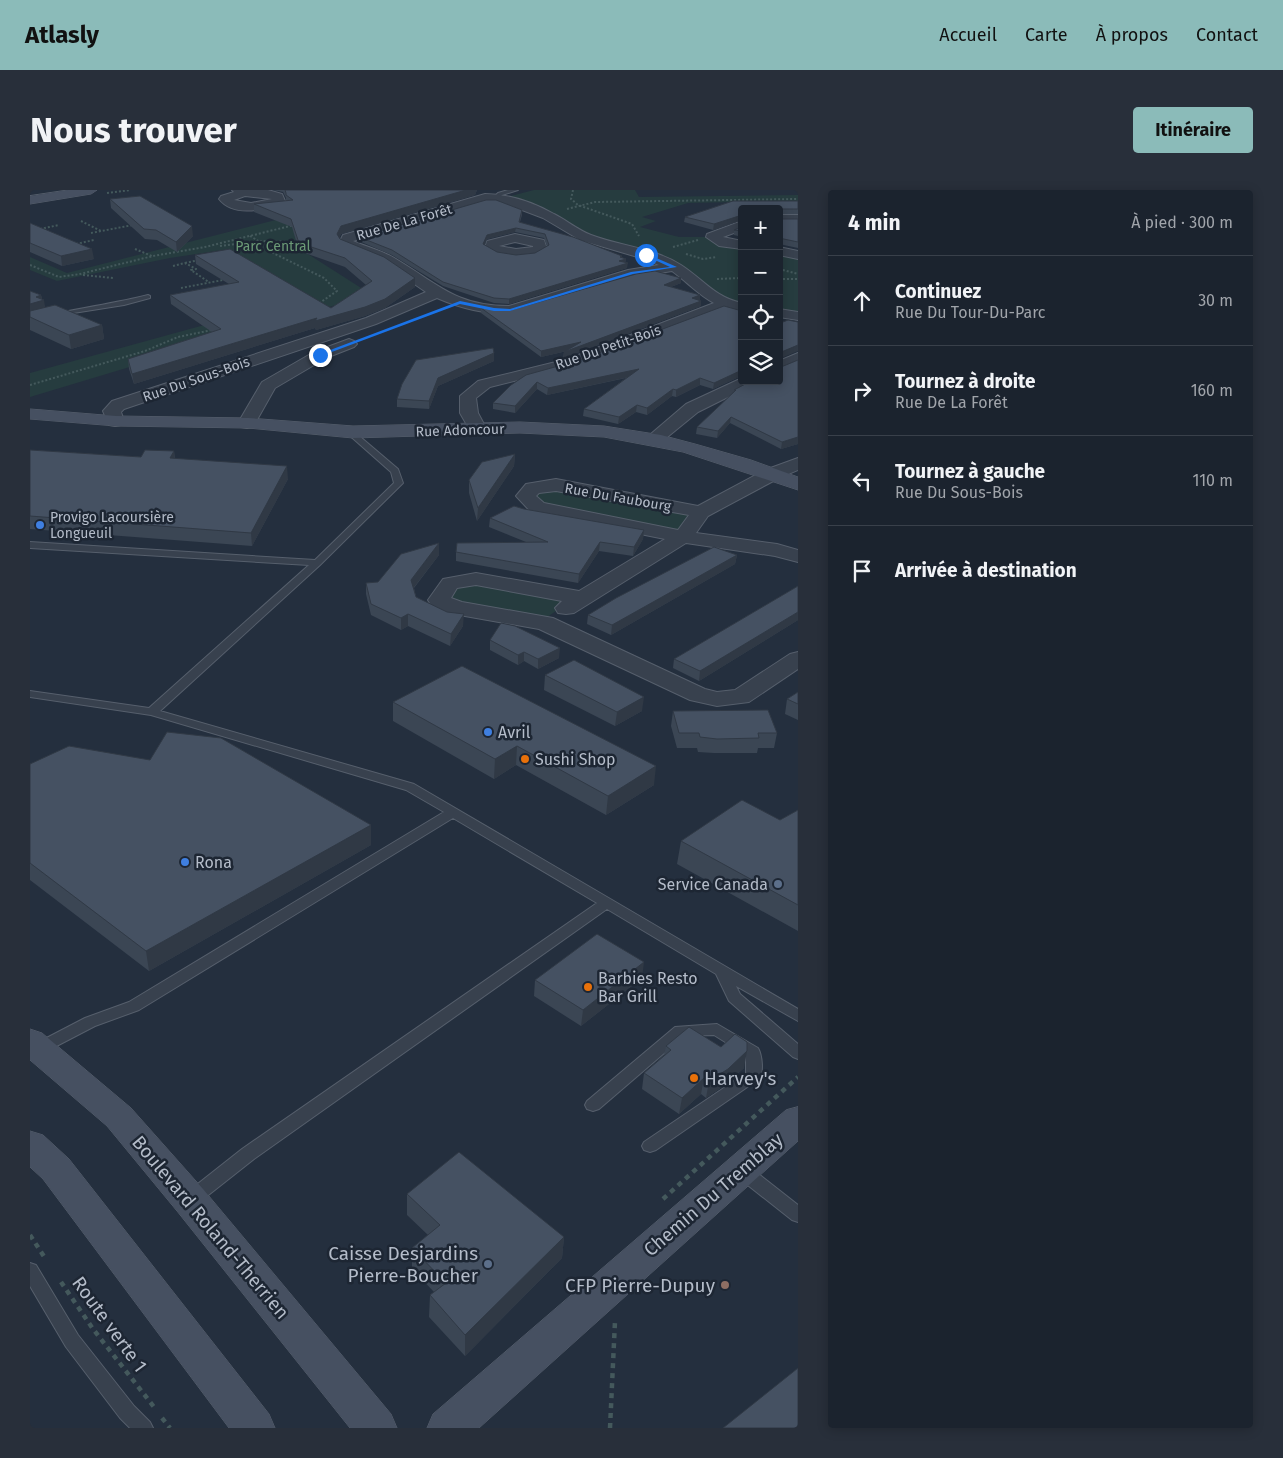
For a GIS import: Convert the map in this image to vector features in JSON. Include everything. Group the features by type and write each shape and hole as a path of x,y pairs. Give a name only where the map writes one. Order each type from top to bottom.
{"street":[{"path":"30,200 91,190"},
{"path":"490,198 503,198 547,215 585,237 646,255 675,267 694,280 706,293 726,304 738,306"},
{"name":"Rue De La Forêt","path":"490,198 348,238 346,243 390,261 437,293 460,303 494,310 510,310 633,273 675,267"},
{"path":"783,219 798,218"},
{"path":"738,226 712,236 724,243 738,245"},
{"path":"566,239 585,237"},
{"path":"783,252 798,255"},
{"name":"Rue Du Sous-Bois","path":"115,420 112,411 118,405 371,321 437,293"},
{"path":"441,310 460,303"},
{"name":"Rue Du Petit-Bois","path":"477,428 469,413 468,396 484,384 572,362 726,304"},
{"path":"783,314 798,316"},
{"name":"Rue Du Sous-Bois","path":"247,423 268,385 320,355 404,324"},
{"path":"291,346 320,355"},
{"path":"783,365 798,358"},
{"path":"654,439 692,408 740,385"},
{"name":"Rue Adoncour","path":"30,414 115,420 247,423 351,432 424,432 477,428 576,429 654,439 694,449 798,484"},
{"name":"Rue Adoncour","path":"30,424 115,420"},
{"name":"Rue Du Faubourg","path":"545,623 582,598 683,537 701,512 772,474 798,463"},
{"name":"Rue Du Faubourg","path":"701,512 556,485 533,488 525,496 538,508 683,537 778,550 798,556"},
{"path":"582,598 476,579 450,583 440,600 456,608 545,623 698,695 717,699 741,697 798,659"},
{"name":"Boulevard Roland-Therrien","path":"35,1045 119,1117 190,1200 376,1428"},
{"name":"Chemin Du Tremblay","path":"448,1428 798,1120"},
{"path":"30,1145 56,1169 254,1428"}],"lane":[{"path":"490,198 515,190"},
{"path":"30,322 66,312 124,303 148,297"},
{"path":"152,712 317,563 399,483 395,471 351,432"},
{"path":"30,545 317,563"},
{"path":"30,694 152,712 410,787 798,1016"},
{"path":"35,1045 134,1006 453,812"},
{"path":"190,1200 248,1154 606,903"},
{"path":"722,971 734,997 798,1053"},
{"path":"594,1105 680,1031 717,1030 753,1052 754,1075 650,1146"},
{"path":"741,1170 798,1215"},
{"path":"30,1270 72,1342 127,1412 143,1428"}],"path":[{"path":"573,190 571,199 578,205 632,224 637,236 644,237"},
{"path":"578,205 595,202 798,199"},
{"path":"81,221 101,231"},
{"path":"127,228 139,222"},
{"path":"30,265 59,277 80,274 153,256 204,247 300,223"},
{"path":"40,229 59,225"},
{"path":"91,233 137,228"},
{"path":"250,236 269,247 273,253 324,278 336,291 323,302 314,305"},
{"path":"714,238 690,241 672,247 703,259 721,257"},
{"path":"75,244 94,240"},
{"path":"204,247 259,241 346,243"},
{"path":"134,249 153,256"},
{"path":"173,266 203,259"},
{"path":"185,263 196,269 191,270 210,283"},
{"path":"783,270 798,274"},
{"path":"80,274 113,278"},
{"path":"783,279 798,279"},
{"path":"181,288 223,280"},
{"path":"30,385 145,351 178,337 219,329"},
{"path":"30,1235 51,1267"},
{"name":"Route verte 1","path":"56,1274 93,1329 170,1428"},
{"path":"610,1428 617,1278"}],"green space":[{"name":"Parc Central","path":"393,190 298,230 297,247 369,293 339,304 30,397 30,373 309,296 229,249 170,258 57,281 30,270 30,257 67,273"},
{"path":"534,190 635,190 639,197 798,195 798,201 688,203 642,217 656,221 640,227 679,237 712,237 738,244 738,306 726,304 675,267 585,237 503,198"},
{"path":"783,252 798,255 798,316 783,314"},
{"path":"556,487 694,513 680,534 541,507 530,496 536,490"},
{"path":"476,582 573,599 543,620 446,599 454,585"}],"building":[{"path":"285,190 466,190 341,226 337,234 340,239 384,257 415,278 385,299 365,307 315,321 317,318 132,374 128,359 221,329 170,295 239,282 195,255 230,249 331,308 372,281 345,258 299,243 291,219 254,204 293,200 286,195"},
{"path":"140,196 192,226 176,242 156,230 144,229 110,199"},
{"path":"486,200 496,200 522,210 519,222 573,237 622,256 620,257 626,259 619,261 628,263 509,299 494,298 443,282 392,250 359,237","holes":["516,228 545,234 549,245 535,253 516,255 497,252 483,244 487,235"]},
{"path":"733,201 798,201 798,209 783,209 783,205 738,205 738,216 714,224 685,217"},
{"path":"783,219 798,219 798,242 783,239"},
{"path":"30,223 92,249 61,256 30,243"},
{"path":"655,271 681,278 664,285 700,295 692,298 701,301 564,352 581,342 541,351 481,308 511,310 636,274"},
{"path":"30,291 41,295 36,297 44,300 30,304"},
{"path":"55,305 102,325 69,335 30,317 30,311"},
{"path":"724,306 738,310 738,372 714,383 700,378 676,390 673,389 647,408 637,405 619,417 584,409 639,369 548,388 537,382 515,406 493,403 511,385 526,375 580,360"},
{"path":"788,320 798,322 798,345 783,351 783,340 783,322"},
{"path":"493,348 494,353 438,378 429,401 397,399 402,384 416,360"},
{"path":"798,360 798,437 782,442 731,417 718,431 697,427 736,390 734,390 743,385 783,385 783,366"},
{"path":"30,450 141,457 145,450 174,451 170,458 287,466 251,533 30,516"},
{"path":"515,454 478,508 469,480 482,462"},
{"path":"514,506 644,530 634,547 600,542 579,574 456,552 457,543 548,542 490,518"},
{"path":"439,543 411,580 416,597 447,612 464,614 451,634 408,614 401,618 371,604 366,583 378,582 401,554"},
{"path":"714,547 737,555 612,625 588,615 616,598"},
{"path":"798,586 798,612 700,671 674,659"},
{"path":"501,623 515,626 560,648 538,659 524,652 518,655 490,640"},
{"path":"574,660 644,697 617,712 545,675"},
{"path":"462,666 656,766 608,796 517,746 495,759 393,702"},
{"path":"798,692 798,704 787,699"},
{"path":"768,710 777,733 758,733 759,738 717,739 700,737 699,733 679,733 673,711"},
{"name":"Rona","path":"167,732 221,738 371,825 146,951 30,863 30,764 69,746 150,760"},
{"path":"742,800 780,820 798,810 798,905 681,841"},
{"name":"Barbies Resto Bar Grill","path":"597,934 644,962 583,1010 535,980"},
{"path":"689,1027 721,1047 735,1034 747,1042 747,1051 728,1069 709,1081 704,1078 682,1098 644,1073 671,1050 666,1046"},
{"name":"Caisse Desjardins Pierre-Boucher","path":"459,1152 564,1237 465,1335 430,1295 446,1283 412,1248 440,1225 407,1194"},
{"path":"798,1368 798,1428 723,1428"}],"place":[{"name":"Provigo Lacoursière Longueuil","path":"40,525"},
{"name":"Avril","path":"488,732"},
{"name":"Sushi Shop","path":"525,759"},
{"name":"Rona","path":"185,862"},
{"name":"Service Canada","path":"778,884"},
{"name":"Barbies Resto Bar Grill","path":"588,987"},
{"name":"Harvey's","path":"694,1078"},
{"name":"Caisse Desjardins Pierre-Boucher","path":"488,1264"},
{"name":"CFP Pierre-Dupuy","path":"725,1285"}],"route":[{"path":"320,355 460,303 494,310 510,310 633,273 675,267 646,255"}]}
